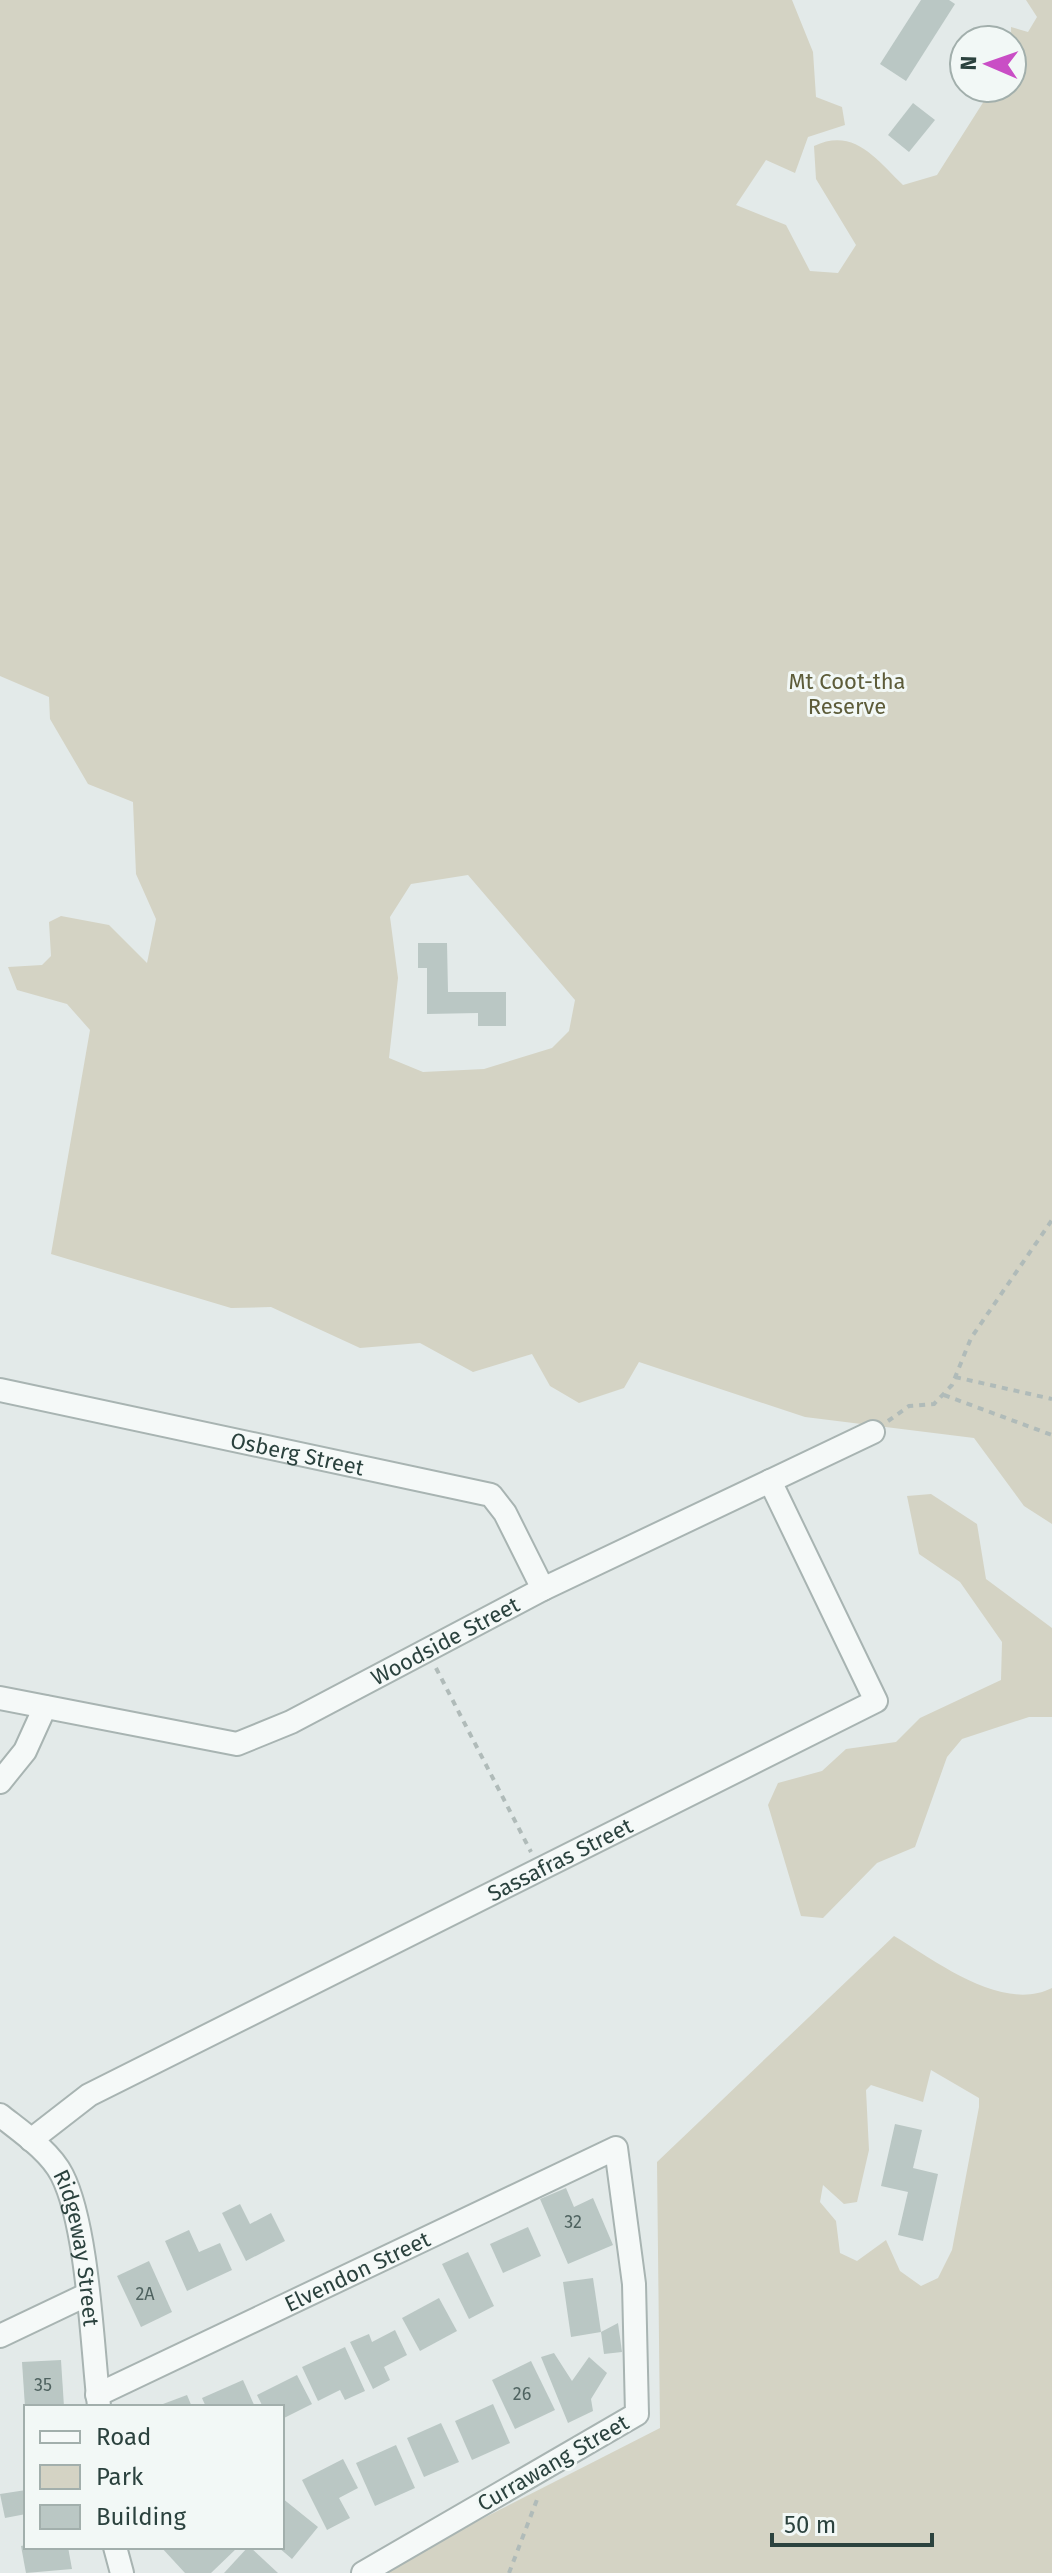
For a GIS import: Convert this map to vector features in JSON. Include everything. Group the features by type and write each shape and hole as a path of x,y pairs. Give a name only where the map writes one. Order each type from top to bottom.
{"street":[{"name":"Osberg Street","path":"0,1390 491,1495 505,1513 543,1589"},
{"name":"Woodside Street","path":"0,1698 237,1744 291,1722 543,1589 873,1432"},
{"name":"Sassafras Street","path":"31,2140 89,2095 876,1701 770,1481"},
{"path":"0,1782 25,1751 45,1707"},
{"name":"Ridgeway Street","path":"0,2115 31,2140 62,2173 76,2217 98,2401"},
{"name":"Elvendon Street","path":"98,2401 616,2148"},
{"name":"Currawang Street","path":"363,2573 637,2414 634,2284 616,2148"},
{"path":"0,2336 86,2295"},
{"path":"116,2549 122,2573"}],"path":[{"path":"873,1432 909,1406 934,1404 955,1377 971,1338 1052,1220"},
{"path":"955,1377 1052,1399"},
{"path":"944,1395 1052,1435"},
{"path":"428,1651 541,1870"},
{"path":"509,2573 530,2525 548,2465"}],"green space":[{"name":"Mt Coot-tha Reserve","path":"0,0 792,0 813,52 816,97 842,107 845,125 808,137 795,173 766,160 736,205 786,225 810,271 838,273 856,245 816,179 814,146 841,140 853,143 874,156 903,185 937,175 982,104 1028,104 1028,32 1037,17 1026,0 1052,0 1052,1524 1024,1506 974,1438 805,1417 639,1362 624,1388 579,1403 550,1386 532,1354 473,1372 420,1343 360,1348 271,1307 231,1308 51,1254 90,1030 67,1004 17,990 8,967 42,965 51,956 49,922 61,916 109,925 147,963 156,919 136,874 133,802 88,784 50,719 49,697 0,676","holes":["468,875 575,1000 569,1031 552,1048 484,1069 423,1072 389,1058 398,978 390,917 411,884"]},
{"path":"931,1494 977,1524 986,1579 1052,1628 1052,1717 1029,1717 962,1739 947,1757 915,1847 877,1863 823,1918 801,1916 768,1805 778,1783 822,1771 846,1749 896,1742 920,1718 1001,1680 1002,1642 960,1582 919,1554 907,1496"},
{"path":"894,1936 949,1970 991,1989 1012,1994 1033,1994 1052,1988 1052,2573 376,2573 660,2428 657,2162","holes":["931,2070 979,2098 952,2250 938,2278 921,2286 900,2271 886,2240 857,2261 840,2253 836,2221 820,2202 823,2185 844,2204 857,2202 869,2150 866,2090 871,2085 923,2102"]}],"building":[{"path":"921,0 949,0 955,4 906,81 880,64"},
{"path":"913,103 935,120 909,152 888,135"},
{"path":"418,943 447,943 448,992 506,992 506,1026 478,1026 478,1013 427,1014 427,968 418,968"},
{"path":"895,2124 922,2130 913,2168 938,2174 923,2241 898,2235 908,2192 881,2186"},
{"path":"566,2188 574,2207 593,2198 613,2245 568,2264 540,2199"},
{"path":"240,2204 250,2224 271,2213 285,2241 246,2261 222,2213"},
{"path":"528,2227 541,2256 503,2273 490,2244"},
{"path":"189,2230 199,2252 220,2243 232,2270 187,2291 165,2241"},
{"path":"468,2252 494,2306 469,2319 442,2264"},
{"path":"149,2261 172,2312 141,2327 117,2276"},
{"path":"593,2278 601,2332 571,2337 563,2282"},
{"path":"439,2298 457,2331 420,2351 402,2318"},
{"path":"618,2323 622,2352 604,2354 601,2332"},
{"path":"395,2330 407,2355 384,2367 390,2380 373,2389 350,2342 369,2334 372,2342"},
{"path":"345,2347 365,2391 345,2400 340,2390 318,2401 302,2367"},
{"path":"554,2353 572,2381 589,2357 607,2373 591,2399 593,2411 568,2423 541,2357"},
{"path":"61,2360 64,2405 25,2405 22,2362"},
{"path":"531,2361 555,2410 515,2429 492,2380"},
{"path":"297,2375 312,2404 284,2418 284,2405 262,2405 257,2395"},
{"path":"243,2380 254,2405 205,2405 202,2398"},
{"path":"187,2395 191,2405 160,2405"},
{"path":"493,2404 510,2443 472,2460 455,2421"},
{"path":"441,2423 459,2462 424,2477 407,2438"},
{"path":"396,2445 415,2488 375,2506 356,2463"},
{"path":"343,2459 358,2488 339,2498 350,2518 327,2530 302,2480"},
{"path":"24,2490 24,2514 5,2518 0,2494"},
{"path":"284,2500 318,2527 292,2559 280,2549 284,2549"},
{"path":"24,2545 24,2549 68,2549 72,2569 26,2573 21,2546"},
{"path":"163,2549 236,2549 211,2573 185,2573"},
{"path":"246,2549 252,2549 278,2573 224,2573"}]}
